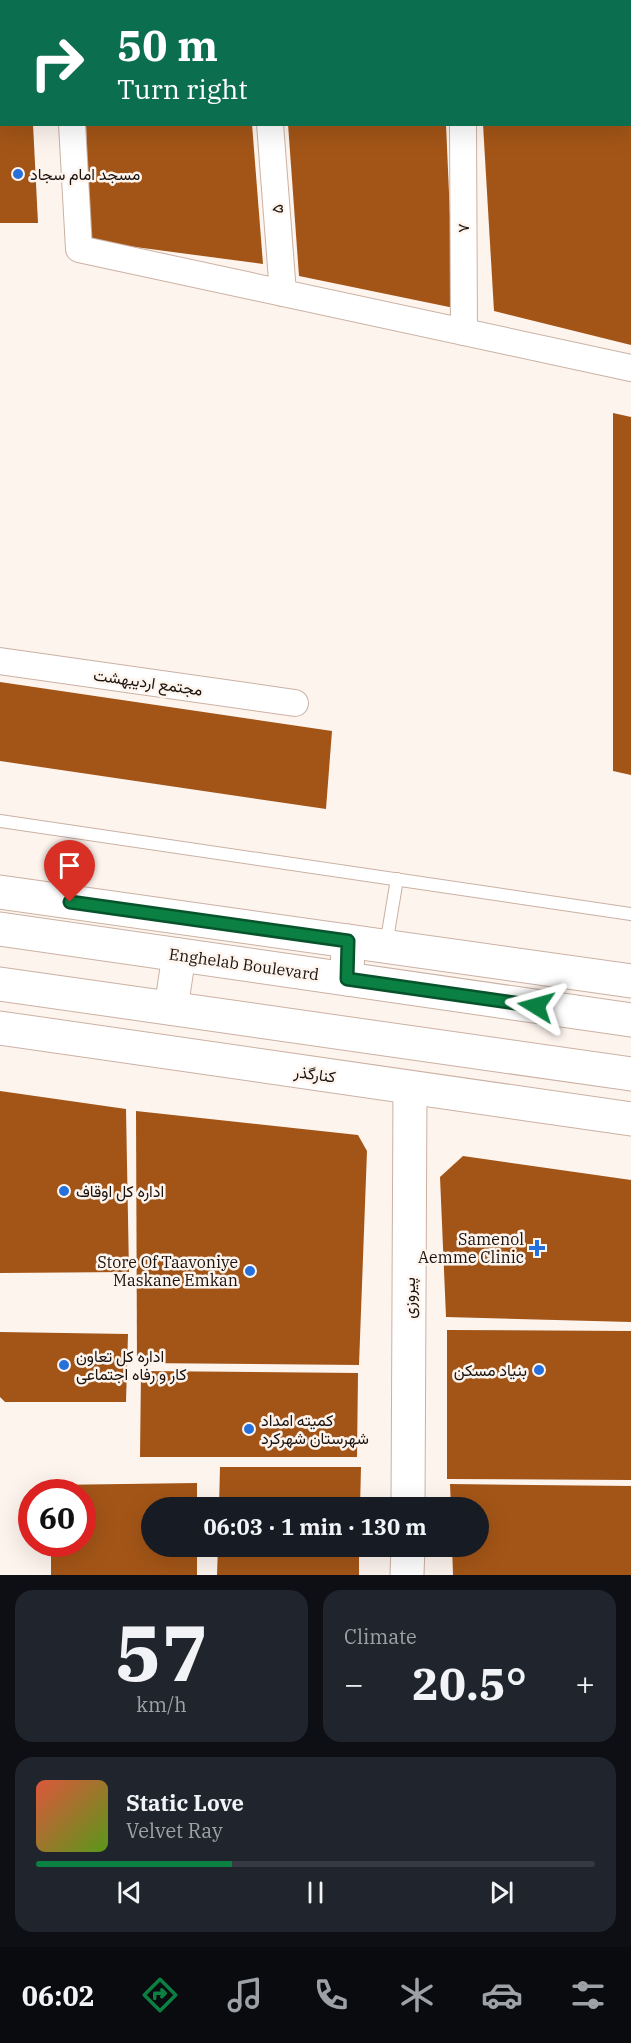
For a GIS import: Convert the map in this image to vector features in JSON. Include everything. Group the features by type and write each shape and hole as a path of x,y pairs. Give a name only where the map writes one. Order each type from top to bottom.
{"main road":[{"path":"0,892 631,981"},
{"name":"Enghelab Boulevard","path":"0,929 631,1020"},
{"path":"347,979 348,941"},
{"path":"171,1008 179,955"},
{"path":"0,984 631,1074"},
{"name":"کنارگذر","path":"0,1028 631,1119"},
{"name":"پیروزی","path":"408,1497 410,1088"},
{"path":"407,1575 408,1557"}],"street":[{"path":"72,126 79,249 631,368"},
{"name":"۵","path":"270,126 283,293"},
{"name":"۷","path":"463,126 464,332"},
{"name":"مجتمع اردیبهشت","path":"0,661 295,703"}],"lane":[{"path":"0,821 631,914"},
{"path":"386,946 397,879"}],"building":[{"name":"مسجد امام سجاد","path":"0,126 33,126 38,223 0,223"},
{"path":"86,126 252,126 263,264 90,241"},
{"path":"288,126 446,126 454,308 299,276"},
{"path":"483,126 631,126 631,345 494,311"},
{"path":"613,413 631,417 631,775 613,771"},
{"path":"0,682 332,731 326,809 0,761"},
{"name":"اداره کل اوقاف","path":"0,1091 126,1109 129,1272 0,1273"},
{"name":"Store Of Taavoniye Maskane Emkan","path":"136,1111 358,1135 367,1151 359,1365 137,1363"},
{"name":"Samenol Aemme Clinic","path":"463,1156 631,1180 631,1322 446,1317 440,1177"},
{"name":"بنیاد مسکن","path":"447,1330 631,1331 631,1480 447,1479"},
{"name":"اداره کل تعاون کار و رفاه اجتماعی","path":"0,1332 128,1334 126,1402 5,1402 0,1397"},
{"name":"کمیته امداد شهرستان شهرکرد","path":"141,1371 358,1373 357,1457 140,1457"},
{"path":"220,1467 361,1467 360,1497 219,1497"},
{"path":"197,1483 197,1497 141,1497 141,1557 197,1557 197,1575 51,1575 51,1557 96,1557 96,1484"},
{"path":"450,1484 631,1486 631,1575 453,1575 452,1557 489,1557 489,1497 451,1497"},
{"path":"218,1557 359,1557 359,1575 217,1575"}],"place":[{"name":"مسجد امام سجاد","path":"18,174"},
{"name":"اداره کل اوقاف","path":"64,1191"},
{"name":"Samenol Aemme Clinic","path":"537,1248"},
{"name":"Store Of Taavoniye Maskane Emkan","path":"250,1271"},
{"name":"اداره کل تعاون کار و رفاه اجتماعی","path":"64,1365"},
{"name":"بنیاد مسکن","path":"539,1370"},
{"name":"کمیته امداد شهرستان شهرکرد","path":"249,1429"}],"route":[{"path":"70,902 348,941 347,979 536,1006"}]}
